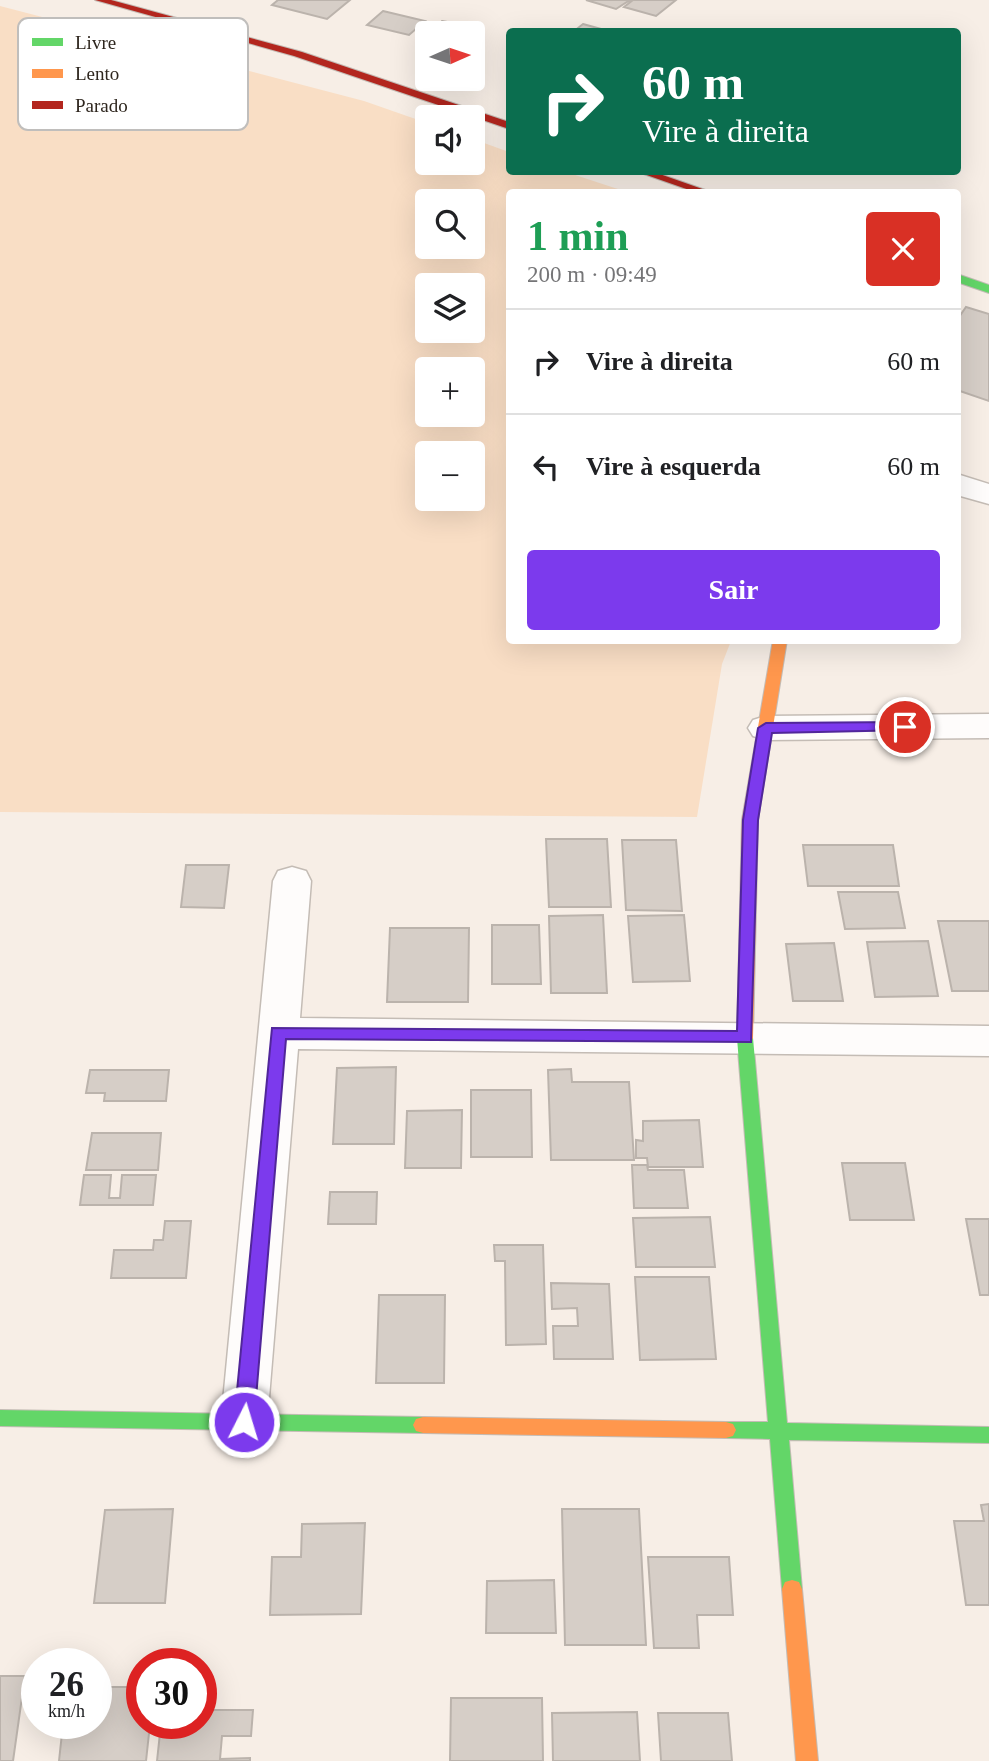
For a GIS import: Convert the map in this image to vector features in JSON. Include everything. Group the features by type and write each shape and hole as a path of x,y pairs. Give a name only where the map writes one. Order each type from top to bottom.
{"street":[{"path":"100,0 166,18"},
{"path":"248,40 298,54 506,125"},
{"path":"653,175 696,189"},
{"path":"961,279 989,289"},
{"path":"961,485 989,494"},
{"path":"779,644 750,820 745,1038 807,1761"},
{"path":"766,728 989,726"},
{"path":"244,1422 292,881"},
{"path":"278,1033 989,1041"},
{"path":"0,1418 989,1435"}],"shaded area":[{"path":"0,6 46,18 18,18 18,130 248,130 248,71 364,101 415,119 415,175 485,175 485,143 506,151 506,175 575,175 618,189 506,189 506,644 730,644 722,664 697,817 0,812"}],"building":[{"path":"278,0 350,0 327,19 272,5"},
{"path":"586,0 630,0 616,9"},
{"path":"633,0 676,0 656,16 624,7"},
{"path":"383,11 425,21 415,21 415,30 409,35 367,25"},
{"path":"583,24 598,28 578,28"},
{"path":"966,307 989,314 989,401 961,391 961,314"},
{"path":"546,839 607,839 611,907 549,907"},
{"path":"622,840 676,840 682,911 626,910"},
{"path":"803,845 893,845 899,886 808,886"},
{"path":"186,865 229,865 224,908 181,907"},
{"path":"838,892 898,892 905,928 845,929"},
{"path":"603,915 607,993 551,993 549,916"},
{"path":"684,915 690,981 633,982 628,916"},
{"path":"938,921 989,921 989,991 952,991"},
{"path":"492,925 539,925 541,984 492,984"},
{"path":"390,928 469,928 468,1002 387,1002"},
{"path":"928,941 938,996 875,997 867,942"},
{"path":"834,943 843,1001 793,1001 786,944"},
{"path":"396,1067 394,1144 333,1144 337,1068"},
{"path":"571,1069 572,1082 629,1082 634,1160 551,1160 548,1070"},
{"path":"90,1070 169,1070 166,1101 104,1101 105,1093 86,1093"},
{"path":"471,1090 531,1090 532,1157 471,1157"},
{"path":"462,1110 461,1168 405,1168 407,1111"},
{"path":"699,1120 703,1167 648,1167 647,1158 636,1158 636,1140 643,1141 643,1121"},
{"path":"92,1133 161,1133 158,1170 86,1170"},
{"path":"842,1163 905,1163 914,1220 850,1220"},
{"path":"632,1165 647,1165 648,1170 684,1170 688,1208 634,1208"},
{"path":"84,1175 111,1175 109,1198 120,1198 122,1175 156,1175 153,1205 80,1205"},
{"path":"330,1192 377,1192 376,1224 328,1224"},
{"path":"710,1217 715,1267 636,1267 633,1218"},
{"path":"966,1219 989,1219 989,1295 980,1295"},
{"path":"165,1221 191,1221 186,1278 111,1278 114,1250 153,1250 154,1240 163,1240"},
{"path":"494,1245 543,1245 546,1344 506,1345 505,1261 495,1261"},
{"path":"635,1277 709,1277 716,1359 640,1360"},
{"path":"551,1283 609,1284 613,1359 554,1359 553,1326 578,1326 577,1308 552,1309"},
{"path":"379,1295 445,1295 444,1383 376,1383"},
{"path":"989,1504 989,1605 966,1605 954,1521 984,1521 981,1505"},
{"path":"173,1509 165,1603 94,1603 105,1510"},
{"path":"562,1509 639,1509 646,1645 565,1645"},
{"path":"365,1523 361,1614 270,1615 272,1557 301,1557 302,1524"},
{"path":"648,1557 729,1557 733,1615 697,1615 699,1648 654,1648"},
{"path":"554,1580 556,1633 486,1633 487,1581"},
{"path":"0,1676 21,1676 21,1704 13,1761 0,1761"},
{"path":"112,1687 126,1687 126,1739 148,1739 146,1761 59,1761 61,1739 112,1739"},
{"path":"451,1698 542,1698 543,1761 450,1761"},
{"path":"217,1710 253,1710 251,1736 222,1736 220,1759 250,1758 250,1761 157,1761 159,1739 217,1739"},
{"path":"637,1712 640,1761 553,1761 552,1713"},
{"path":"658,1713 728,1713 732,1761 661,1761"}],"traffic: fast":[{"path":"961,279 989,289"},
{"path":"745,1038 792,1589"},
{"path":"0,1418 423,1425"},
{"path":"726,1430 989,1435"}],"traffic: slow":[{"path":"745,1038 750,820 779,644"},
{"path":"423,1425 726,1430"},
{"path":"792,1589 807,1761"}],"traffic: jam":[{"path":"100,0 166,18"},
{"path":"248,40 298,54 506,125"},
{"path":"653,175 696,189"}],"route":[{"path":"244,1422 278,1033 745,1038 750,820 766,728 905,727"}]}
